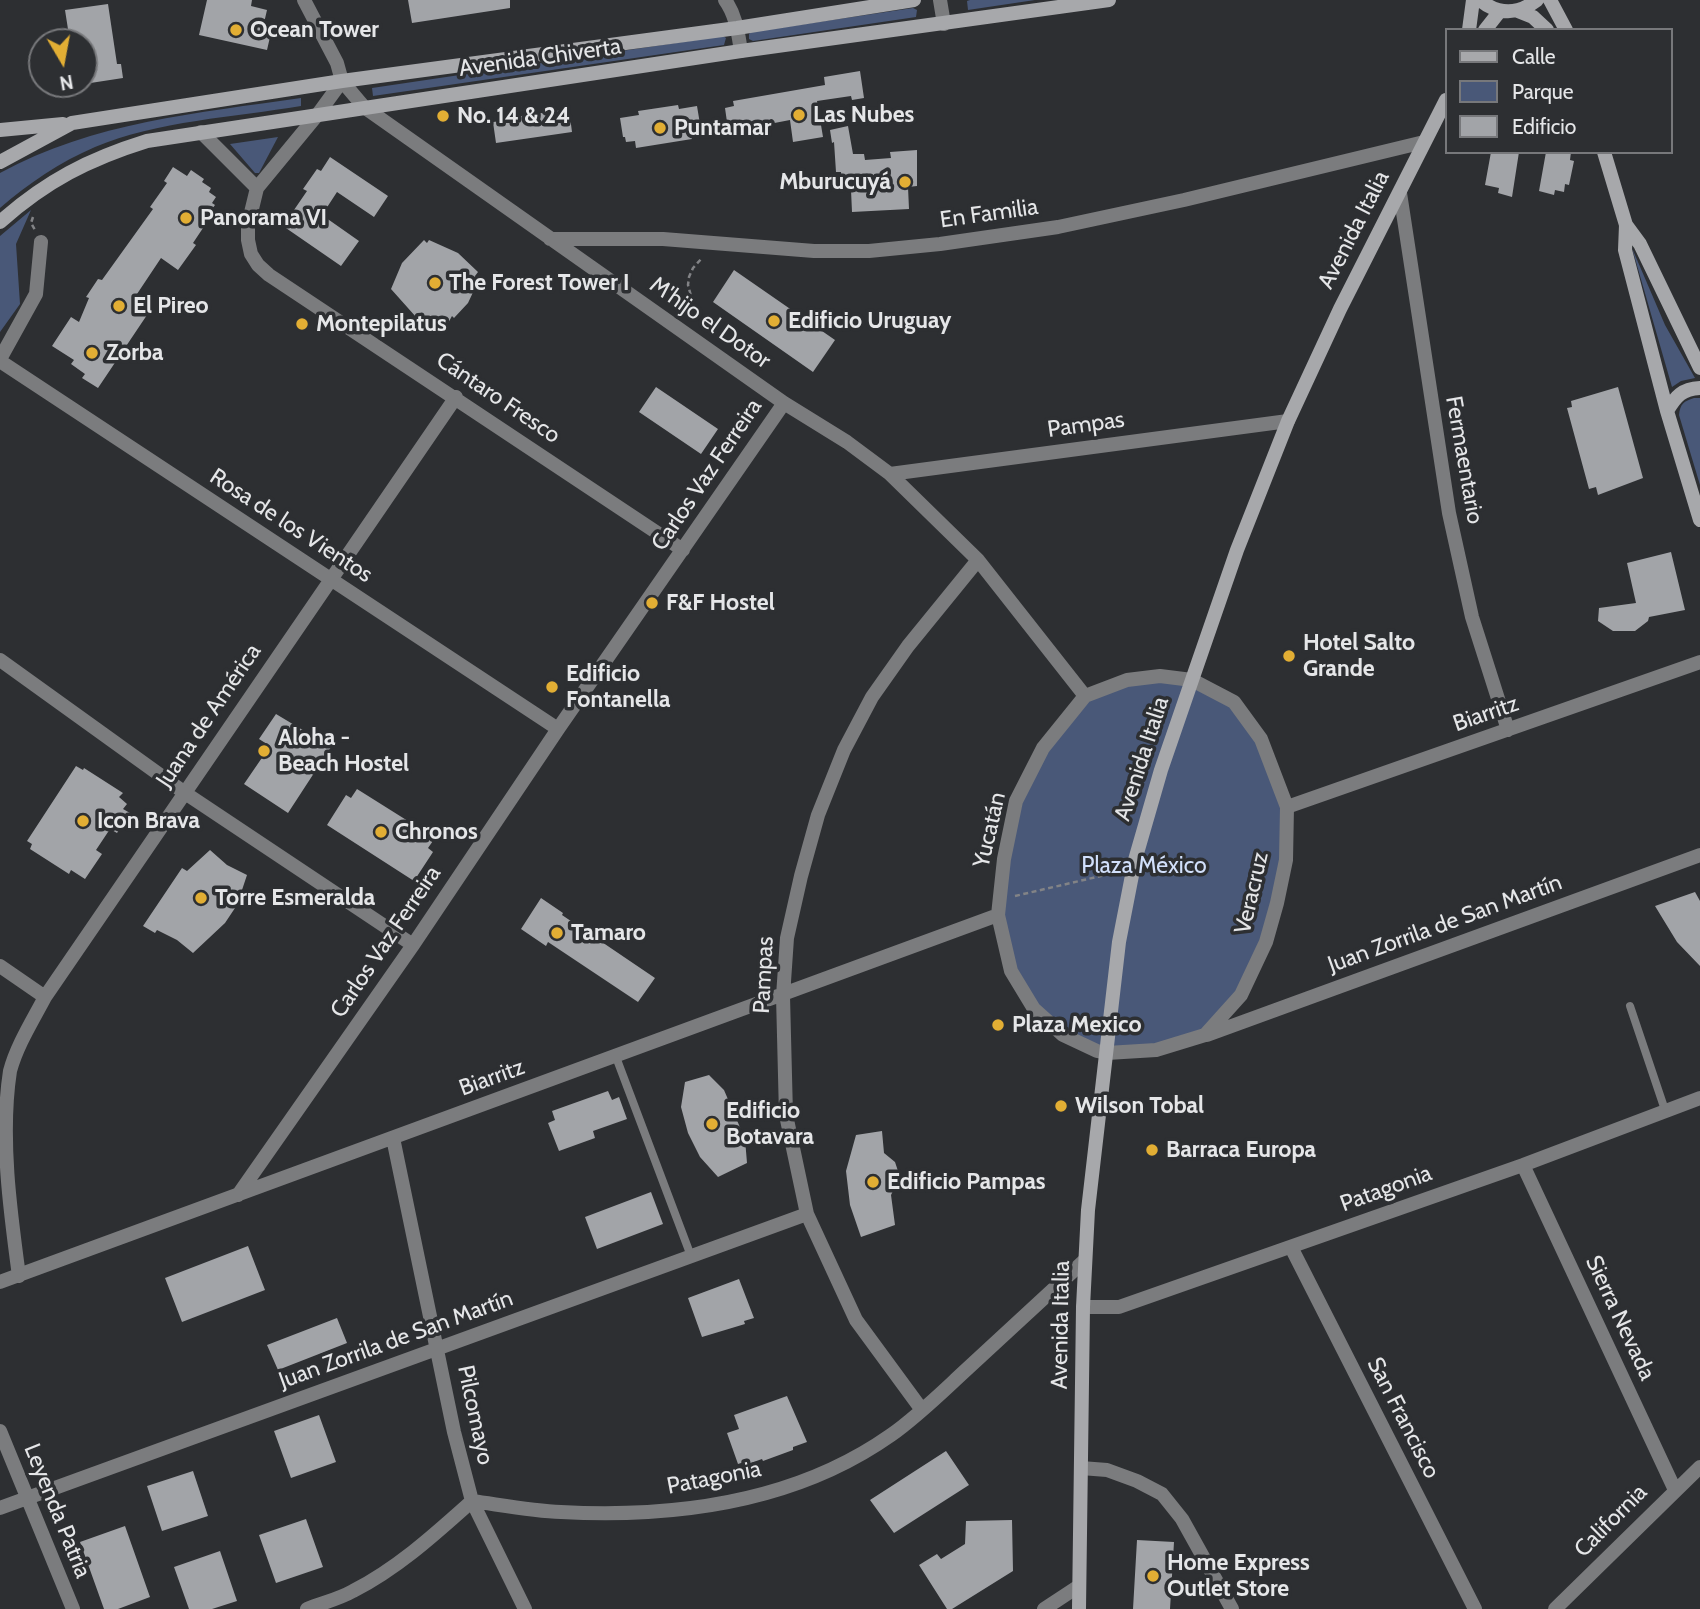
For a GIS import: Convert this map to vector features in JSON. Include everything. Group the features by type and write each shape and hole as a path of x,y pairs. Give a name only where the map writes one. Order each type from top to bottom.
{"street":[{"name":"M'hijo el Dotor","path":"304,0 337,63 342,81 364,107 784,403 847,442 890,474 978,560 1085,696"},
{"path":"725,0 737,28 741,51"},
{"name":"Avenida Chiverta","path":"0,162 72,123 342,81 737,28 914,0"},
{"path":"940,0 944,24"},
{"name":"Avenida Chiverta","path":"0,222 56,178 109,153 147,141 741,51 1109,0"},
{"path":"1469,28 1472,0"},
{"path":"1480,0 1500,11 1518,11 1533,17 1544,28"},
{"path":"1518,11 1537,0"},
{"path":"1550,0 1565,28"},
{"path":"1487,28 1500,11"},
{"name":"Cántaro Fresco","path":"342,81 257,188 248,225 248,240 251,254 258,265 269,275 683,550"},
{"name":"Avenida Italia","path":"1079,1609 1084,1261 1119,942 1135,860 1161,769 1237,550 1288,421 1340,309 1444,104"},
{"path":"0,130 72,123"},
{"path":"201,132 257,188"},
{"name":"En Familia","path":"550,239 663,239 814,251 869,251 1058,227 1171,203 1424,142"},
{"path":"1605,154 1626,225 1625,250 1667,411 1700,520"},
{"name":"Fermaentario","path":"1400,193 1448,513 1472,617 1508,730"},
{"path":"1626,225 1640,244 1700,368"},
{"path":"0,360 36,294 41,242"},
{"name":"Rosa de los Vientos","path":"0,360 558,729"},
{"path":"1667,411 1675,397 1683,391 1700,388"},
{"name":"Juana de América","path":"19,1276 3,1184 5,1094 11,1067 45,997 456,397"},
{"name":"Carlos Vaz Ferreira","path":"238,1195 414,945 558,729 784,403"},
{"name":"Pampas","path":"890,474 1288,421"},
{"name":"Pampas","path":"922,1410 856,1320 807,1214 786,1115 783,996 787,938 801,876 818,815 844,750 873,697 908,646 978,560"},
{"path":"0,660 185,793 414,945"},
{"name":"Biarritz","path":"1287,807 1700,662"},
{"path":"1085,696 1127,680 1160,677 1192,680"},
{"name":"Veracruz","path":"1192,680 1234,702 1261,739 1287,807 1286,860 1278,904 1266,942 1241,995 1205,1035"},
{"name":"Yucatán","path":"1085,696 1043,748 1016,801 1004,859 998,915 1011,971 1034,1009 1063,1035 1107,1053"},
{"name":"Juan Zorrila de San Martín","path":"1205,1035 1700,855"},
{"name":"Biarritz","path":"0,1282 998,915"},
{"path":"0,966 45,997"},
{"path":"1107,1053 1156,1050 1205,1035"},
{"name":"Patagonia","path":"1083,1307 1119,1307 1523,1165 1700,1098"},
{"name":"Pilcomayo","path":"393,1138 454,1432 472,1501 525,1609"},
{"name":"Sierra Nevada","path":"1523,1165 1675,1490"},
{"name":"Juan Zorrila de San Martín","path":"0,1508 807,1214"},
{"name":"San Francisco","path":"1291,1247 1475,1609"},
{"name":"Patagonia","path":"472,1501 559,1512 652,1512 696,1508 796,1484 858,1456 892,1434 922,1410 1084,1261"},
{"name":"Leyenda Patria","path":"0,1431 73,1609"},
{"path":"1081,1468 1107,1470 1163,1494 1182,1519 1211,1567 1232,1609"},
{"name":"California","path":"1555,1609 1700,1468"},
{"path":"307,1609 352,1592 388,1570 423,1545 472,1501"},
{"path":"1049,1608 1079,1586"}],"lane":[{"path":"1630,1006 1665,1110"},
{"path":"616,1056 691,1256"}],"path":[{"path":"41,242 31,223 42,188"},
{"path":"686,334 694,307 688,285 690,277 699,260 712,251 713,242"},
{"path":"1000,899 1118,872"}],"green space":[{"path":"1035,0 968,10 967,1"},
{"path":"913,8 917,10 916,17 753,41 749,39 751,32"},
{"path":"723,36 726,38 724,45 373,96 372,88"},
{"path":"301,98 301,106 196,121 119,138 57,166 0,208 0,173 72,142 147,122"},
{"path":"278,137 259,173 255,173 230,144"},
{"path":"31,210 16,244 20,304 0,332 0,236"},
{"path":"1632,248 1665,325 1695,378 1681,381 1672,387"},
{"path":"1700,398 1700,485 1679,415 1683,404"},
{"name":"Plaza México","path":"1160,676 1234,702 1261,739 1287,807 1277,903 1241,995 1205,1035 1107,1053 1063,1035 1011,971 998,915 1016,801 1085,696"}],"building":[{"name":"Ocean Tower","path":"207,0 252,0 251,6 267,10 264,23 273,24 267,50 199,35"},
{"path":"408,0 510,0 510,8 412,23"},
{"path":"108,4 117,64 121,64 123,78 98,82 98,28 68,28 65,10"},
{"path":"860,71 864,98 852,100 851,96 817,101 823,137 793,142 790,120 738,130 738,127 728,129 725,108 734,106 733,101 825,85 824,77"},
{"name":"Puntamar","path":"678,105 679,109 697,106 700,124 697,125 698,131 691,132 692,139 636,148 635,141 626,142 620,118 639,115 638,111"},
{"path":"569,109 572,132 496,143 493,122"},
{"name":"Mburucuyá","path":"848,126 853,154 864,154 865,160 891,158 890,152 917,150 917,186 908,187 909,209 852,212 851,190 842,190 841,172 836,172 834,142 832,143 830,130"},
{"path":"1491,154 1519,154 1512,197 1498,193 1499,188 1485,185"},
{"path":"1546,154 1571,154 1570,160 1574,161 1569,185 1565,184 1564,192 1555,190 1554,195 1539,191"},
{"path":"330,157 388,196 374,217 337,192 322,215 359,241 341,266 283,226 307,191 303,189 317,169 321,171"},
{"path":"173,167 187,176 191,170 204,179 202,182 211,188 209,192 216,197 212,203 215,205 193,243 196,245 178,270 161,258 133,300 149,312 98,388 82,378 85,374 71,364 74,360 52,346 71,317 79,322 89,298 86,297 98,279 102,280 153,209 150,207 167,183 164,181"},
{"name":"The Forest Tower I","path":"424,240 458,253 478,272 468,303 454,318 452,316 447,325 443,322 439,327 416,317 391,289 402,263"},
{"name":"Edificio Uruguay","path":"734,270 835,340 813,372 713,302"},
{"path":"656,387 718,429 701,454 639,412"},
{"path":"1618,387 1643,478 1598,495 1596,487 1589,489 1567,408 1572,407 1571,401"},
{"path":"1671,552 1685,610 1649,617 1648,621 1635,631 1613,631 1598,621 1599,608 1636,603 1627,563"},
{"path":"276,714 331,747 288,813 244,784 270,746 259,739"},
{"name":"Icon Brava","path":"76,766 83,770 84,768 123,793 119,797 127,804 123,809 130,813 117,833 110,829 96,850 102,854 85,879 71,870 69,874 30,849 32,844 27,841"},
{"name":"Chronos","path":"357,789 435,838 428,848 433,852 414,881 327,825 346,795 351,798"},
{"name":"Torre Esmeralda","path":"210,850 227,865 247,875 237,905 225,923 193,953 177,940 143,926 182,868 187,871"},
{"path":"1695,892 1700,901 1700,966 1677,942 1655,906"},
{"path":"541,898 655,978 638,1002 548,942 546,946 521,929"},
{"name":"Edificio Botavara","path":"709,1075 724,1090 745,1139 747,1163 718,1177 700,1157 688,1133 681,1107 685,1082"},
{"path":"608,1091 612,1100 619,1097 627,1119 593,1131 595,1138 559,1151 548,1123 555,1120 552,1111"},
{"name":"Edificio Pampas","path":"882,1131 884,1153 895,1162 900,1177 891,1195 895,1225 861,1237 850,1205 846,1171 856,1135"},
{"path":"651,1192 663,1224 597,1249 585,1217"},
{"path":"248,1246 265,1290 182,1322 165,1278"},
{"path":"739,1279 754,1318 744,1321 745,1324 702,1337 688,1298"},
{"path":"337,1318 347,1343 278,1370 267,1345"},
{"path":"787,1396 807,1442 763,1461 762,1459 738,1464 727,1433 739,1429 734,1415"},
{"path":"319,1415 336,1462 291,1478 274,1431"},
{"path":"946,1451 969,1485 894,1533 870,1500"},
{"path":"193,1471 208,1516 162,1531 147,1486"},
{"path":"306,1519 323,1567 276,1583 259,1535"},
{"path":"1012,1520 1013,1571 952,1609 947,1609 919,1565 937,1554 941,1559 965,1544 966,1521"},
{"path":"125,1526 150,1597 118,1609 104,1609 80,1542"},
{"name":"Home Express Outlet Store","path":"1137,1540 1174,1542 1170,1609 1133,1609"},
{"path":"220,1551 237,1601 212,1609 189,1609 174,1567"}],"place":[{"name":"Ocean Tower","path":"236,30"},
{"name":"Las Nubes","path":"799,115"},
{"name":"No. 14 & 24","path":"443,116"},
{"name":"Puntamar","path":"660,128"},
{"name":"Mburucuyá","path":"905,182"},
{"name":"Panorama VI","path":"186,218"},
{"name":"The Forest Tower I","path":"435,283"},
{"name":"El Pireo","path":"119,306"},
{"name":"Edificio Uruguay","path":"774,321"},
{"name":"Montepilatus","path":"302,324"},
{"name":"Zorba","path":"92,353"},
{"name":"F&F Hostel","path":"652,603"},
{"name":"Hotel Salto Grande","path":"1289,656"},
{"name":"Edificio Fontanella","path":"552,687"},
{"name":"Aloha - Beach Hostel","path":"264,751"},
{"name":"Icon Brava","path":"83,821"},
{"name":"Chronos","path":"381,832"},
{"name":"Torre Esmeralda","path":"201,898"},
{"name":"Tamaro","path":"557,933"},
{"name":"Plaza Mexico","path":"998,1025"},
{"name":"Wilson Tobal","path":"1061,1106"},
{"name":"Edificio Botavara","path":"712,1124"},
{"name":"Barraca Europa","path":"1152,1150"},
{"name":"Edificio Pampas","path":"873,1182"},
{"name":"Home Express Outlet Store","path":"1153,1576"}]}
